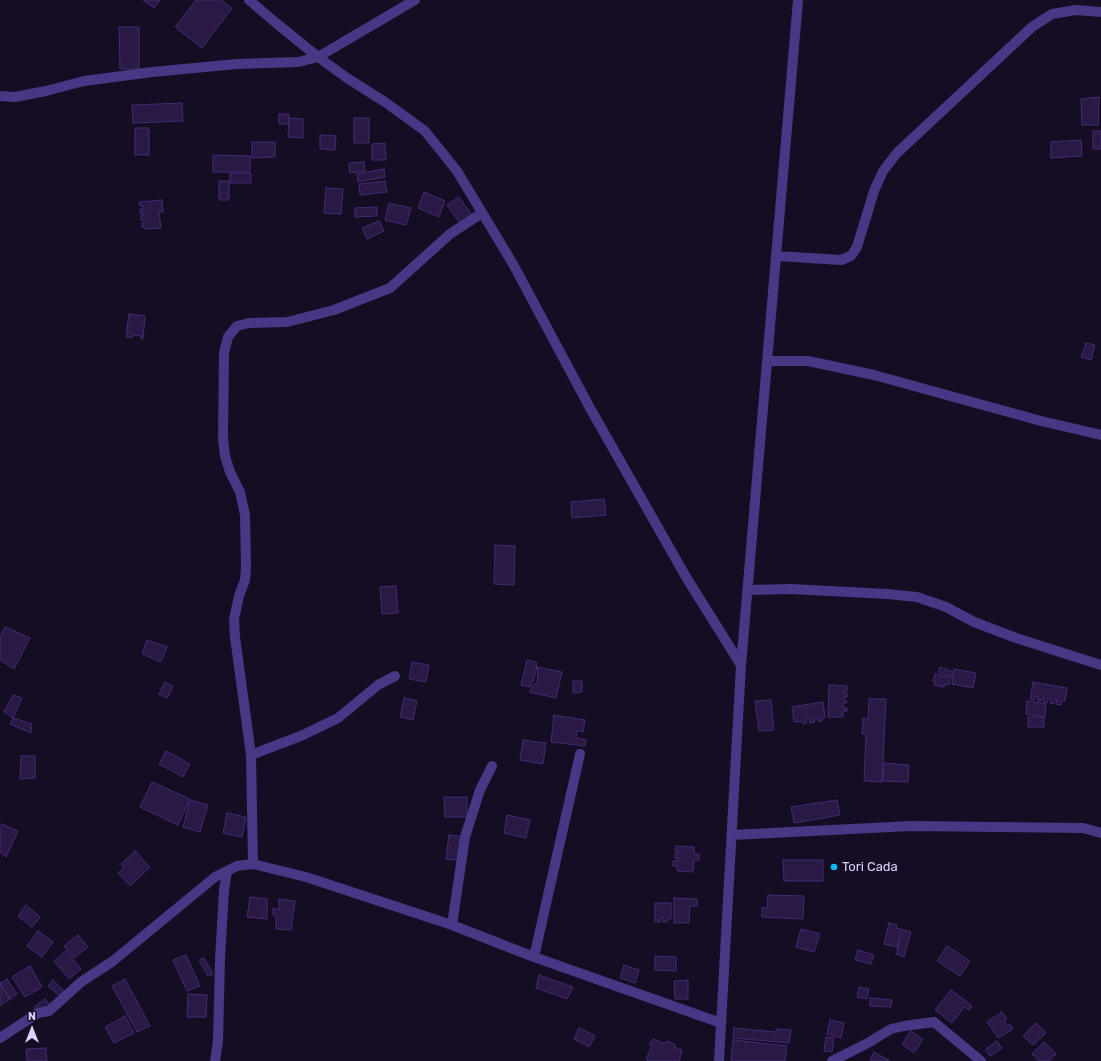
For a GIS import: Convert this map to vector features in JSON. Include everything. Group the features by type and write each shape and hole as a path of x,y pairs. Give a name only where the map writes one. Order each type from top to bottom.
{"street":[{"path":"249,0 276,24 318,57 425,131 457,170 513,264 590,408 686,577 741,665"},
{"path":"0,96 15,97 84,81 152,72 237,64 298,62 318,57 415,0"},
{"path":"719,1061 741,665 798,0"},
{"path":"777,256 841,260 851,256 857,247 874,191 883,171 897,153 1032,27 1052,14 1076,10 1101,12"},
{"path":"253,864 252,755 236,645 234,619 239,596 245,580 245,515 240,492 230,472 225,456 223,439 224,353 228,337 237,326 249,323 287,322 334,310 390,288 450,234 482,213"},
{"path":"768,361 808,361 874,375 1041,421 1101,435"},
{"path":"748,590 791,589 917,597 946,607 974,622 1016,638 1101,665"},
{"path":"252,755 303,735 338,718 378,685 395,676"},
{"path":"534,957 580,754"},
{"path":"452,925 465,837 480,790 492,766"},
{"path":"732,835 911,826 1083,828 1101,833"},
{"path":"0,1038 38,1013 48,1011 80,982 113,961 215,877 237,866 253,864 306,877 452,925 534,957 721,1023"},
{"path":"215,1061 218,1041 220,959 224,890 227,870"},
{"path":"832,1061 866,1044 891,1029 934,1022 981,1061"}],"building":[{"path":"143,0 160,0 154,8"},
{"path":"196,0 221,0 232,8 202,48 175,27"},
{"path":"119,27 139,27 139,69 120,69"},
{"path":"1099,97 1098,125 1082,125 1081,99"},
{"path":"182,103 183,121 133,123 132,105"},
{"path":"279,114 289,114 289,124 279,124"},
{"path":"289,118 303,119 303,138 288,137"},
{"path":"354,118 369,118 369,143 354,143"},
{"path":"135,128 149,128 149,155 135,155"},
{"path":"1093,131 1101,131 1101,149 1093,149"},
{"path":"320,135 336,136 335,150 320,149"},
{"path":"1081,140 1082,156 1051,158 1051,142"},
{"path":"252,142 275,142 275,157 252,158"},
{"path":"385,143 386,160 372,160 372,144"},
{"path":"213,155 250,156 250,172 213,172"},
{"path":"364,162 365,171 350,173 349,163"},
{"path":"384,169 385,177 358,182 357,174"},
{"path":"230,173 251,173 251,183 230,183"},
{"path":"219,181 229,181 229,200 219,200"},
{"path":"385,181 387,192 360,195 359,184"},
{"path":"326,188 343,189 341,214 324,213"},
{"path":"424,192 445,201 439,217 418,208"},
{"path":"459,197 473,217 461,225 447,205"},
{"path":"162,200 163,212 159,212 161,228 145,229 142,227 144,220 141,220 141,216 144,215 143,213 140,214 140,209 143,209 143,206 140,206 139,202"},
{"path":"389,203 411,208 406,225 385,220"},
{"path":"377,207 377,216 355,217 355,208"},
{"path":"379,221 384,231 367,239 362,228"},
{"path":"129,314 145,316 143,339 141,339 141,336 133,335 133,337 126,337"},
{"path":"1086,343 1095,345 1091,360 1081,357"},
{"path":"604,499 606,515 572,518 571,502"},
{"path":"495,545 515,546 514,585 494,584"},
{"path":"396,586 398,613 382,614 380,587"},
{"path":"5,627 30,638 14,669 0,660 0,638"},
{"path":"147,640 167,647 161,662 142,654"},
{"path":"527,660 536,662 537,667 531,687 521,685"},
{"path":"412,662 429,665 426,682 409,679"},
{"path":"537,667 562,672 556,698 529,692 538,680"},
{"path":"940,667 953,672 951,677 938,672"},
{"path":"954,669 976,673 973,688 952,684"},
{"path":"935,674 951,678 949,685 945,684 944,687 934,685 935,681 933,681"},
{"path":"573,681 582,681 582,692 573,693"},
{"path":"165,682 173,686 167,698 159,694"},
{"path":"1033,682 1067,688 1065,701 1062,701 1061,705 1056,704 1057,700 1055,700 1054,704 1050,703 1051,699 1048,699 1047,703 1043,702 1044,698 1042,698 1041,701 1037,701 1038,697 1035,696 1034,700 1030,699"},
{"path":"829,685 847,686 847,691 844,691 844,694 847,694 847,697 844,697 844,700 847,701 847,703 843,703 843,708 847,708 847,711 843,711 843,717 828,717"},
{"path":"13,695 22,698 13,718 4,712"},
{"path":"404,698 417,701 413,720 400,717"},
{"path":"869,699 886,699 882,782 864,781 866,734 862,734 863,718 868,719"},
{"path":"771,700 774,730 759,731 755,701"},
{"path":"1027,701 1046,704 1045,717 1026,714"},
{"path":"823,702 825,718 822,718 822,721 818,721 817,718 814,718 815,722 810,723 809,719 806,720 807,723 803,724 802,721 794,722 792,707"},
{"path":"554,715 585,720 583,732 577,731 576,738 586,740 585,746 551,742"},
{"path":"1028,717 1044,717 1044,727 1028,727"},
{"path":"13,718 32,724 31,733 10,724"},
{"path":"523,740 546,743 543,764 520,760"},
{"path":"166,751 190,764 183,777 159,764"},
{"path":"21,756 35,756 35,778 20,779"},
{"path":"884,763 909,765 908,782 883,781"},
{"path":"152,782 190,799 178,825 140,807"},
{"path":"444,797 467,797 467,817 445,817"},
{"path":"190,800 208,805 200,832 183,827"},
{"path":"837,800 840,815 794,823 791,807"},
{"path":"227,813 246,817 242,837 223,833"},
{"path":"507,815 530,820 526,838 504,833"},
{"path":"2,824 18,831 6,857 0,852 0,829"},
{"path":"449,835 465,837 462,861 446,859"},
{"path":"676,846 694,847 694,854 699,854 699,860 694,860 693,872 677,871 677,866 673,866 673,861 678,861 678,858 675,858 675,853 679,853 679,851 675,851"},
{"path":"135,851 150,867 130,886 118,873 124,868 121,864"},
{"path":"783,860 823,860 823,881 784,881"},
{"path":"768,895 804,896 803,919 762,917 762,907 767,908"},
{"path":"250,897 267,899 267,919 247,917"},
{"path":"674,898 697,899 697,906 690,906 689,923 674,923"},
{"path":"279,899 295,901 291,930 276,929 276,916 273,915 273,908 279,910"},
{"path":"655,903 671,903 671,919 667,919 667,922 663,922 663,918 660,918 660,922 655,922"},
{"path":"26,905 40,917 32,927 18,916"},
{"path":"889,923 897,925 896,928 901,929 897,947 884,944"},
{"path":"801,929 820,934 814,952 796,947"},
{"path":"903,930 911,932 904,957 896,954"},
{"path":"38,931 53,942 42,957 27,946"},
{"path":"78,935 88,947 74,958 64,946"},
{"path":"947,946 970,961 960,976 937,961"},
{"path":"858,950 874,955 871,964 855,960"},
{"path":"66,951 81,969 69,979 54,961"},
{"path":"186,955 200,986 187,991 173,960"},
{"path":"655,956 676,957 676,971 655,970"},
{"path":"204,958 213,974 208,976 199,960"},
{"path":"624,965 639,970 635,983 620,978"},
{"path":"30,966 42,987 25,997 12,977"},
{"path":"539,975 573,987 567,999 536,988"},
{"path":"7,979 17,994 10,999 0,983"},
{"path":"125,979 150,1026 137,1032 112,986"},
{"path":"53,980 66,993 62,998 48,986"},
{"path":"688,980 688,999 675,999 674,981"},
{"path":"0,983 10,999 0,1006"},
{"path":"859,987 869,989 867,999 857,997"},
{"path":"951,990 972,1006 969,1010 964,1007 952,1023 935,1010"},
{"path":"188,994 207,995 206,1017 187,1017"},
{"path":"870,998 892,1000 891,1007 870,1006"},
{"path":"45,999 50,1005 38,1013 34,1007"},
{"path":"1002,1012 1007,1019 1004,1021 1007,1026 1010,1024 1013,1029 998,1038 987,1022"},
{"path":"125,1016 134,1033 114,1043 105,1027"},
{"path":"830,1020 844,1023 841,1038 827,1034"},
{"path":"1036,1023 1046,1033 1033,1045 1023,1036"},
{"path":"579,1028 595,1036 589,1047 574,1039"},
{"path":"734,1028 776,1032 777,1029 791,1030 789,1043 733,1038"},
{"path":"911,1031 923,1039 914,1053 902,1044"},
{"path":"826,1037 834,1038 832,1052 824,1051"},
{"path":"653,1039 665,1044 667,1041 675,1044 674,1047 682,1050 679,1061 648,1061 646,1059 652,1046 649,1045"},
{"path":"733,1040 787,1046 785,1061 731,1061"},
{"path":"997,1041 1002,1048 990,1056 985,1050"},
{"path":"1044,1042 1056,1054 1049,1061 1039,1061 1032,1054"},
{"path":"46,1048 47,1061 27,1061 26,1049"},
{"path":"874,1052 890,1061 870,1061"}],"place":[{"name":"Tori Cada","path":"834,867"}]}
